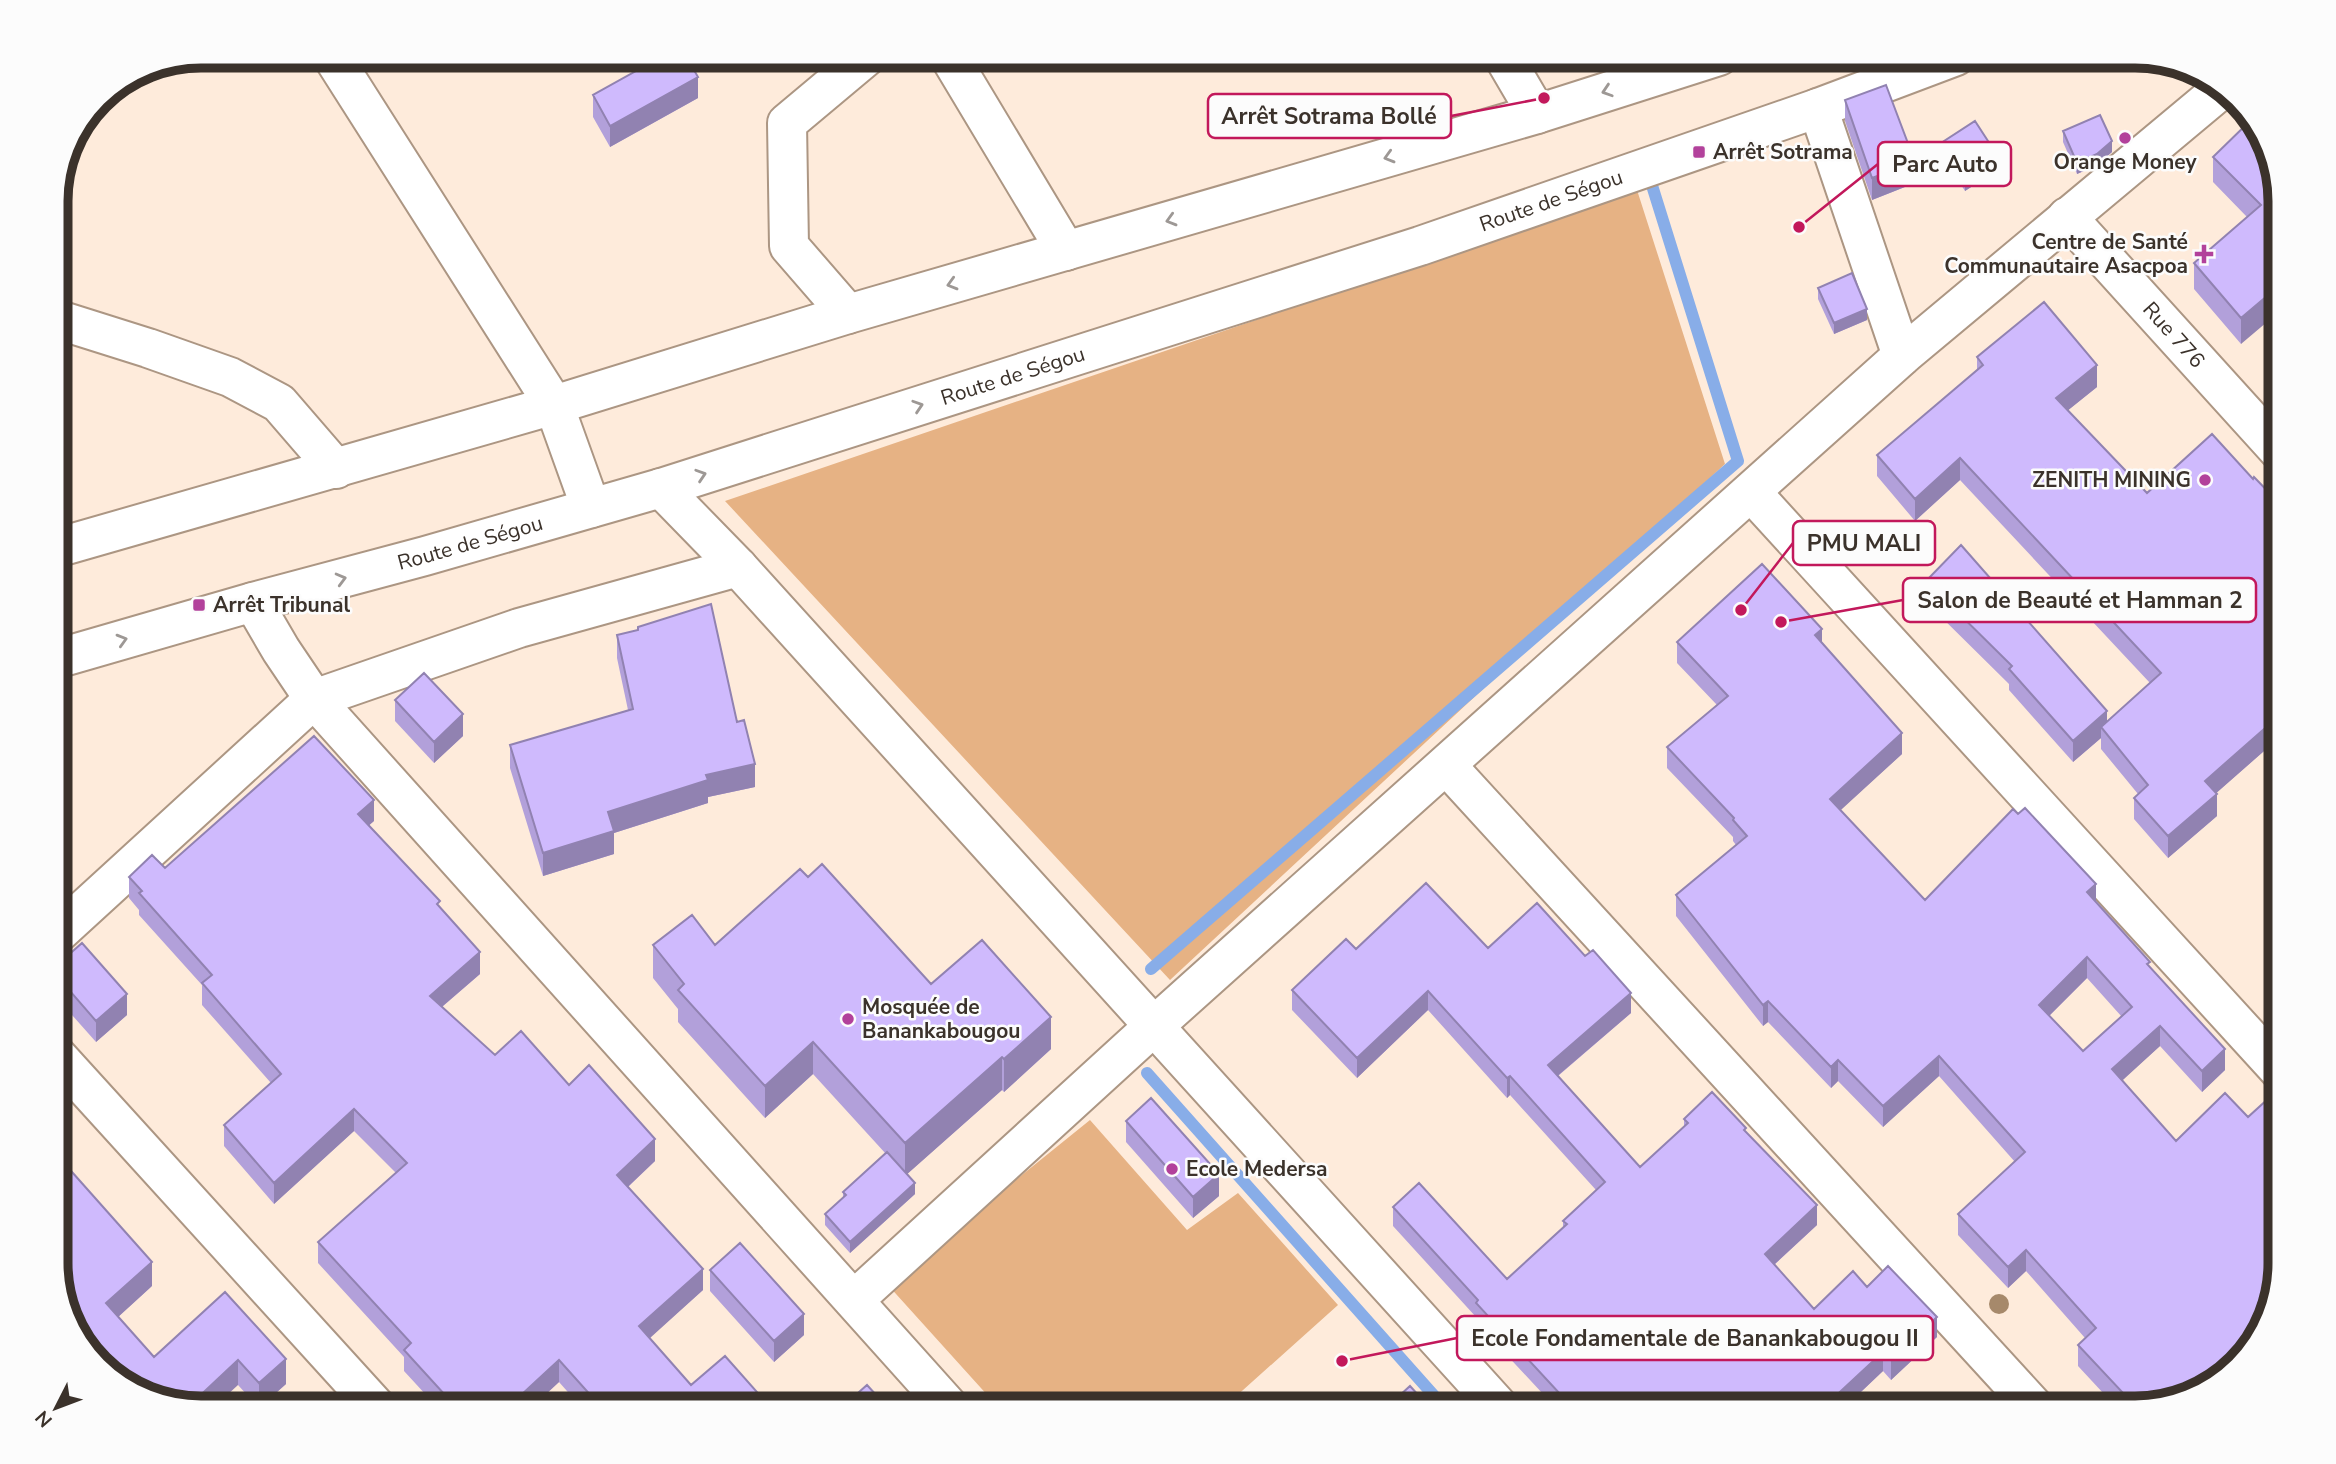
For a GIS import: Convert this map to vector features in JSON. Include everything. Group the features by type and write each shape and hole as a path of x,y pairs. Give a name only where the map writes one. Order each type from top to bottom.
{"main road":[{"path":"1510,68 1536,114"},
{"path":"69,544 554,405 848,314 1536,114 1680,68"},
{"name":"Route de Ségou","path":"69,655 661,488 1406,251 1818,108 1924,68"},
{"path":"340,69 554,405 592,508"},
{"path":"848,314 789,246 787,123 852,69"},
{"path":"957,69 1066,251"},
{"path":"853,1300 1154,1026 1902,356 2215,95"},
{"path":"1818,108 1902,356"},
{"name":"Rue 776","path":"2067,217 2267,438"},
{"path":"69,322 229,377 279,403 336,469"},
{"path":"661,488 738,567 1489,1396"},
{"path":"1752,493 2268,1058"},
{"path":"69,923 314,699 519,628 738,567"},
{"path":"253,602 314,699 939,1396"},
{"path":"1447,766 2024,1396"},
{"path":"69,1069 366,1396"}],"shaded area":[{"path":"1637,190 1725,464 1170,980 725,501"},
{"path":"1090,1120 1187,1230 1238,1193 1338,1305 1236,1396 988,1396 887,1284"}],"building":[{"path":"640,69 693,69 698,77 610,126 593,95"},
{"path":"1886,85 1915,162 1872,178 1845,100"},
{"path":"2100,115 2112,141 2097,154 2077,163 2063,131"},
{"path":"1975,121 1999,158 1965,180 1941,143"},
{"path":"2244,126 2261,158 2265,175 2267,296 2241,318 2194,263 2261,205 2213,157"},
{"path":"1852,273 1867,309 1834,323 1818,288"},
{"path":"2044,302 2097,365 2056,398 2147,493 2212,434 2267,491 2267,726 2205,781 2217,794 2168,836 2134,798 2148,785 2101,727 2161,673 1960,458 1915,499 1877,455 1983,365 1977,357"},
{"path":"1961,545 2107,711 2073,741 2009,669 2012,666 1926,581"},
{"path":"1762,564 1822,629 1815,635 1902,733 1830,799 1925,900 2013,809 2018,814 2025,808 2096,884 2087,892 2150,962 2147,964 2225,1049 2202,1071 2160,1026 2112,1069 2176,1141 2225,1093 2248,1117 2268,1099 2267,1280 2258,1314 2250,1329 2229,1357 2216,1368 2186,1386 2152,1395 2126,1396 2078,1345 2096,1328 2026,1250 2008,1267 1958,1214 2025,1152 1939,1056 1883,1106 1838,1060 1831,1067 1768,1001 1763,1005 1676,895 1747,836 1734,818 1667,747 1728,696 1677,642","holes":["2087,957 2132,1007 2083,1051 2039,1005"]},
{"path":"711,604 737,722 744,720 755,764 706,775 708,780 608,812 614,831 543,853 510,745 633,709 617,635"},
{"path":"424,673 463,714 434,742 395,700"},
{"path":"314,736 374,800 358,814 440,901 437,904 480,952 430,996 495,1055 521,1031 569,1085 589,1065 655,1139 617,1175 703,1269 639,1326 691,1385 725,1356 760,1396 591,1396 559,1360 520,1396 446,1396 404,1350 411,1343 318,1242 407,1163 354,1109 274,1183 224,1125 281,1074 202,983 212,975 139,893 142,891 129,877 152,855 165,868"},
{"path":"822,864 931,984 982,940 1051,1017 905,1143 813,1042 765,1086 678,990 684,984 653,945 692,915 715,945 800,869 808,877"},
{"path":"1426,883 1488,948 1537,903 1585,956 1593,950 1631,993 1548,1065 1640,1167 1688,1123 1684,1119 1712,1092 1746,1128 1744,1130 1817,1205 1765,1254 1814,1309 1853,1271 1867,1287 1888,1266 1937,1317 1891,1360 1883,1352 1835,1396 1559,1396 1561,1395 1476,1303 1478,1300 1393,1207 1419,1183 1507,1279 1567,1224 1563,1221 1605,1182 1510,1076 1507,1078 1428,991 1357,1058 1292,990 1346,939 1356,949"},
{"path":"82,943 127,994 96,1021 69,990 69,954"},
{"path":"1151,1098 1219,1174 1193,1197 1126,1121"},
{"path":"887,1152 915,1183 850,1242 825,1214 846,1195 843,1192"},
{"path":"69,1169 152,1262 106,1303 154,1357 225,1292 286,1359 259,1383 238,1360 200,1396 184,1395 150,1386 120,1368 101,1351 82,1322 71,1289"},
{"path":"740,1243 804,1314 774,1341 710,1270"},
{"path":"867,1385 877,1396 855,1396"},
{"path":"1410,1386 1419,1396 1399,1396"}],"waterway":[{"path":"1151,969 1738,461 1650,179"},
{"path":"1147,1073 1434,1396"}],"place":[{"name":"Arrêt Sotrama Bollé","path":"1544,98"},
{"name":"Orange Money","path":"2125,138"},
{"name":"Arrêt Sotrama","path":"1699,152"},
{"name":"Parc Auto","path":"1799,227"},
{"name":"Centre de Santé Communautaire Asacpoa","path":"2204,254"},
{"name":"ZENITH MINING","path":"2205,480"},
{"name":"Arrêt Tribunal","path":"199,605"},
{"name":"PMU MALI","path":"1741,610"},
{"name":"Salon de Beauté et Hamman 2","path":"1781,622"},
{"name":"Mosquée de Banankabougou","path":"848,1019"},
{"name":"Ecole Medersa","path":"1172,1169"},
{"name":"Ecole Fondamentale de Banankabougou II","path":"1342,1361"}]}
